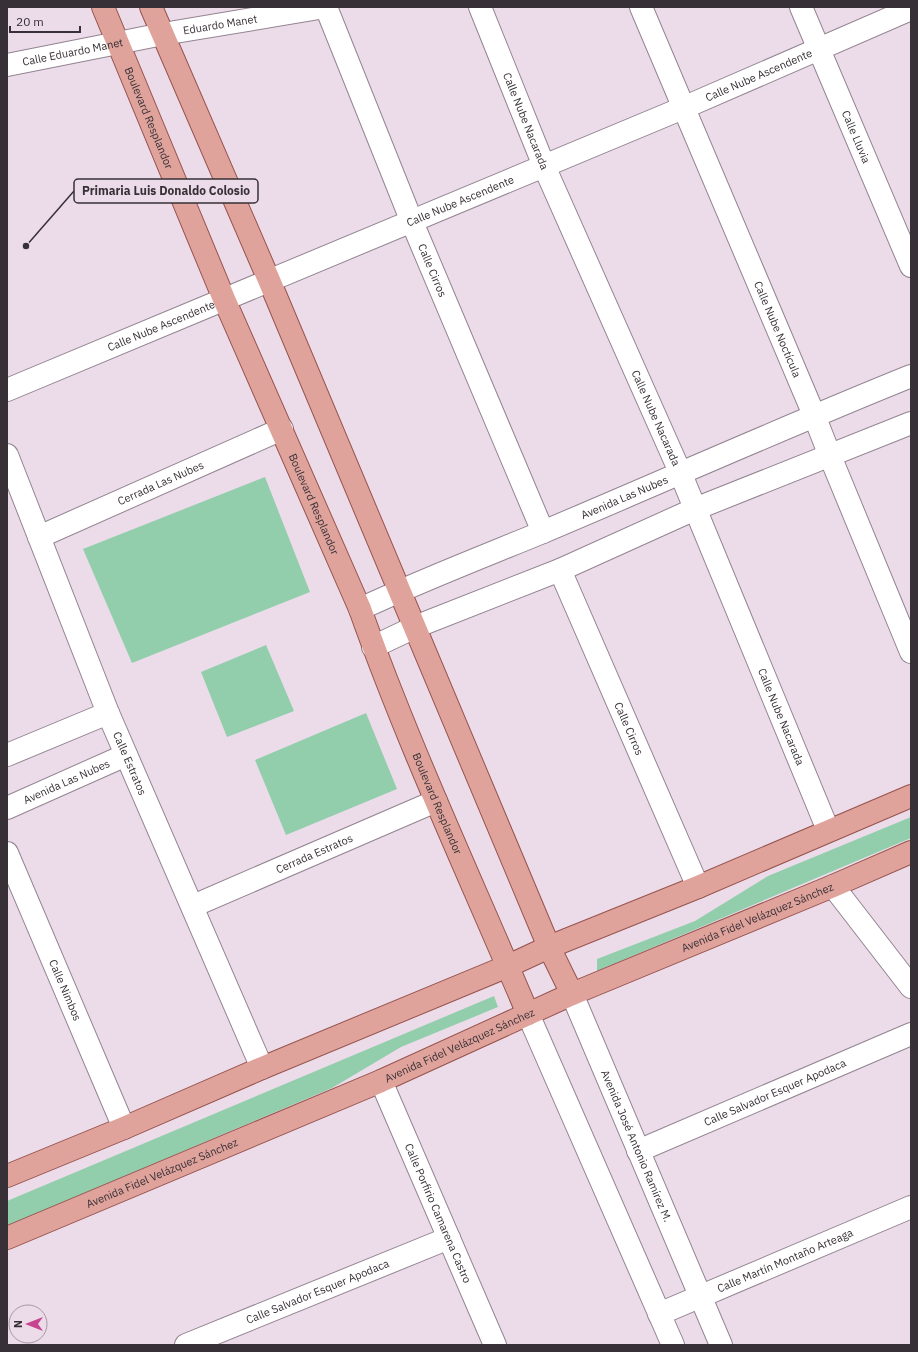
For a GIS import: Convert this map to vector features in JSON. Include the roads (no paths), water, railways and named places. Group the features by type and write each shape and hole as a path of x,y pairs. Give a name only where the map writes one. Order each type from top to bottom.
{"main road":[{"name":"Boulevard Resplandor","path":"103,7 224,299 360,609 373,646 436,801 508,966"},
{"path":"152,7 400,590 549,947"},
{"path":"7,1176 508,966 549,947 698,887 828,830 911,796"},
{"name":"Avenida Fidel Velázquez Sánchez","path":"7,1238 380,1081 572,994 833,886 911,852"},
{"name":"Avenida José Antonio Ramírez M.","path":"549,947 572,994"},
{"path":"508,966 528,1014"}],"street":[{"name":"Eduardo Manet","path":"163,34 326,7"},
{"name":"Calle Cirros","path":"326,7 412,222 543,532"},
{"name":"Calle Nube Nacarada","path":"480,7 544,166 680,472 828,830"},
{"name":"Calle Nube Noctícula","path":"641,7 814,415 911,652"},
{"name":"Calle Lluvia","path":"801,7 911,266"},
{"name":"Calle Nube Ascendente","path":"7,390 684,108 820,50 911,9"},
{"name":"Calle Eduardo Manet","path":"7,65 163,34"},
{"name":"Avenida Las Nubes","path":"360,609 400,590 543,532 814,415 911,376"},
{"path":"373,646 415,627 560,570 695,509 911,423"},
{"name":"Cerrada Las Nubes","path":"39,537 282,429"},
{"name":"Calle Estratos","path":"7,455 108,713 262,1068"},
{"name":"Calle Cirros","path":"560,570 698,887"},
{"path":"7,755 108,713"},
{"name":"Avenida Las Nubes","path":"7,808 126,755"},
{"name":"Cerrada Estratos","path":"193,906 436,801"},
{"name":"Calle Nimbos","path":"7,853 124,1128"},
{"path":"833,886 911,987"},
{"name":"Avenida José Antonio Ramírez M.","path":"572,994 721,1345"},
{"path":"528,1014 673,1345"},
{"name":"Calle Salvador Esquer Apodaca","path":"638,1151 911,1034"},
{"name":"Calle Porfirio Camarena Castro","path":"380,1081 495,1345"},
{"name":"Calle Martín Montaño Arteaga","path":"660,1314 911,1207"},
{"name":"Calle Salvador Esquer Apodaca","path":"186,1345 449,1238"}],"place":[{"name":"Primaria Luis Donaldo Colosio","path":"26,246"}]}
